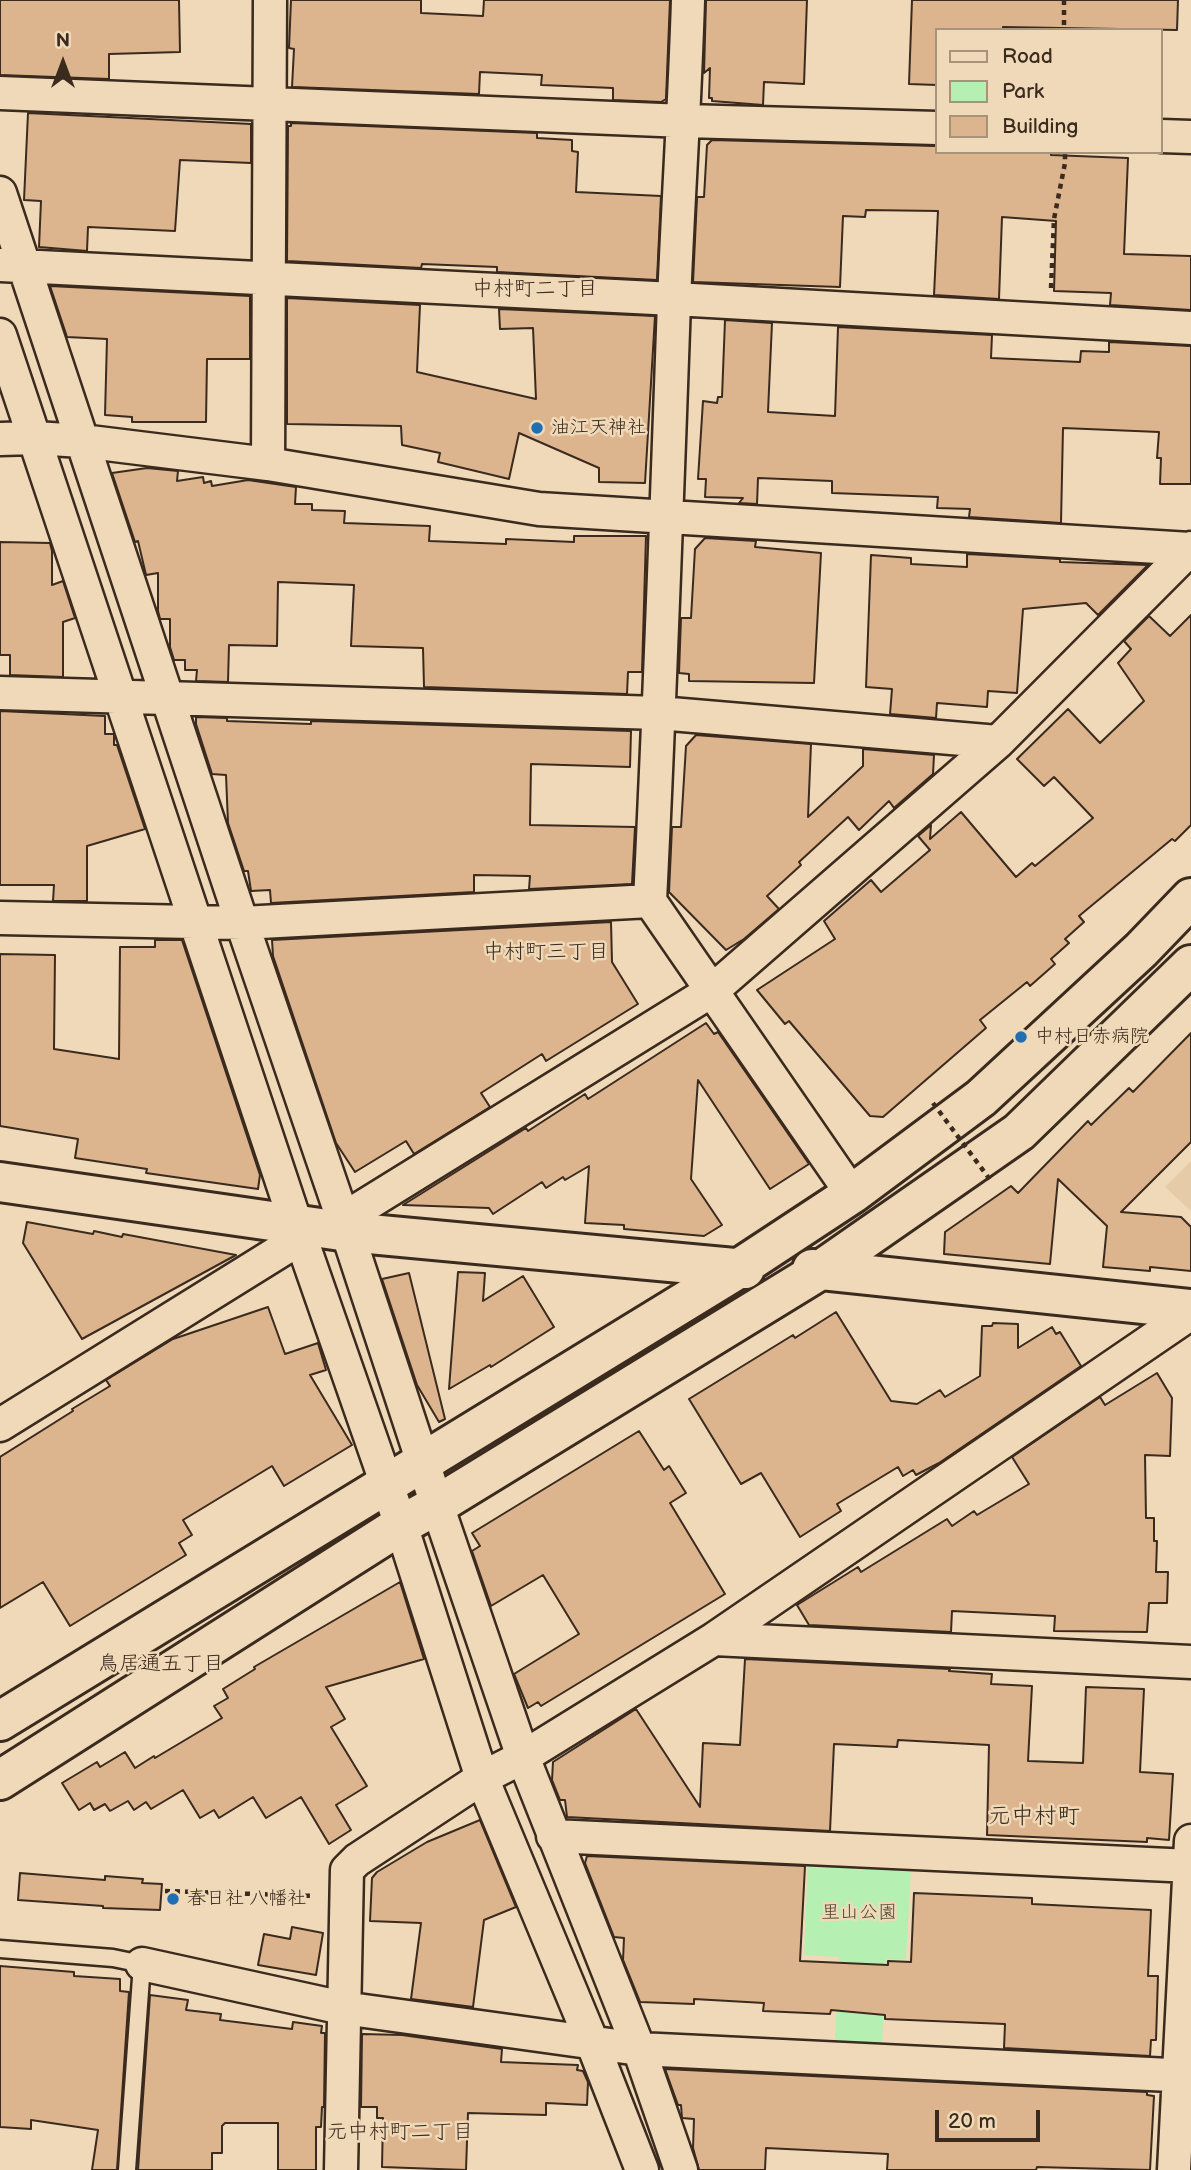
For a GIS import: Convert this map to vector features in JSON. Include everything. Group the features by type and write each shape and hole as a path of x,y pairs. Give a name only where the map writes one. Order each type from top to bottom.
{"street":[{"path":"268,464 270,0"},
{"path":"688,0 685,121 674,299 650,901 852,1194"},
{"path":"0,93 685,121 936,128"},
{"path":"1163,136 1191,137"},
{"path":"0,193 12,265 82,441 523,1757 639,2049 681,2170"},
{"path":"12,265 1191,328"},
{"path":"0,335 298,1231 401,1525 482,1778 642,2170"},
{"path":"0,439 82,441 268,464 539,509 1191,548"},
{"path":"345,1226 713,990 998,742 1191,548"},
{"path":"0,693 659,713 998,742"},
{"path":"0,1721 738,1269 852,1194 981,1098 1141,950 1191,898"},
{"path":"0,918 242,923 650,901"},
{"path":"0,1780 401,1525 822,1269 1019,1132 1191,965"},
{"path":"0,1182 298,1231 345,1226 738,1269 822,1269 1191,1311"},
{"path":"0,1425 298,1231"},
{"path":"341,2170 347,1870 357,1860 482,1778 523,1757 714,1639 1191,1311"},
{"path":"714,1639 1191,1662"},
{"path":"553,1836 1191,1858 1185,2076 1174,2170"},
{"path":"142,1964 343,2008 639,2049 1185,2076"}],"lane":[{"path":"0,1950 113,1958 142,1964 127,2170"}],"path":[{"path":"1064,0 1064,28"},
{"path":"1050,321 1054,219 1065,154"},
{"path":"933,1103 991,1181"},
{"path":"165,1891 346,1897"}],"shaded area":[{"path":"1191,1161 1191,1211 1165,1187"}],"green space":[{"name":"里山公園","path":"808,1863 911,1869 906,1959 886,1959 882,2044 835,2041 839,1957 804,1955"}],"building":[{"path":"0,0 179,0 180,52 109,54 109,79 0,75"},
{"path":"291,0 421,0 421,13 483,16 484,0 670,0 666,99 661,102 613,100 613,88 541,85 542,75 480,72 479,94 292,87 294,49 289,48"},
{"path":"706,0 807,0 804,84 764,82 763,105 712,101 712,98 709,98 710,68 704,73"},
{"path":"912,0 1178,0 1177,30 936,28 936,85 909,84"},
{"path":"28,113 251,124 251,163 180,160 175,231 88,227 87,251 39,247 41,201 24,200"},
{"path":"291,123 537,133 537,138 572,140 572,151 578,152 576,192 661,196 657,280 497,272 497,267 422,264 421,268 287,261 288,126 291,126"},
{"path":"712,140 936,146 936,154 1051,154 1128,158 1124,254 1191,256 1191,310 1110,305 1111,293 1054,291 1056,221 1002,217 999,299 934,295 938,211 866,210 865,217 843,216 840,287 693,282 697,197 704,197 707,145"},
{"path":"50,286 250,296 250,359 207,359 206,422 132,422 132,417 105,415 107,339 67,337"},
{"path":"287,298 420,305 417,372 536,399 533,328 500,329 499,309 655,316 645,483 599,482 599,468 519,433 509,479 438,462 440,453 402,445 401,426 287,424"},
{"path":"725,320 772,323 768,412 835,416 838,327 992,335 991,358 1080,362 1081,351 1109,352 1109,342 1191,346 1191,484 1160,484 1161,458 1157,458 1159,432 1063,428 1061,523 969,517 970,509 937,508 938,497 832,493 832,481 758,478 757,504 739,503 743,498 705,497 706,479 698,479 703,401 717,403 718,397 722,397"},
{"path":"147,468 178,471 177,481 203,477 204,483 211,481 212,486 248,480 296,487 295,504 312,504 312,510 345,511 344,523 430,526 429,541 506,544 506,539 574,542 574,536 646,536 642,672 628,672 627,694 424,687 423,648 351,646 354,585 278,582 277,646 229,645 228,682 196,681 197,670 185,670 185,660 174,660 170,647 170,619 160,619 158,611 158,573 146,575 138,541 135,542 112,473"},
{"path":"705,538 756,541 755,547 821,553 814,683 689,681 689,674 679,673 681,618 691,618 695,549"},
{"path":"0,542 50,543 52,585 63,581 75,618 63,622 63,677 10,675 10,655 0,655"},
{"path":"967,554 1060,559 1060,562 1148,565 1098,615 1086,603 1023,609 1017,693 988,691 987,707 937,703 936,718 890,714 892,689 866,687 871,555 911,558 911,564 967,567"},
{"path":"1191,615 1191,825 1175,841 1172,839 1079,916 1084,922 1065,939 1069,943 1051,959 1055,964 1030,986 1027,982 980,1020 986,1028 883,1117 870,1116 789,1021 785,1024 757,990 835,939 824,921 871,880 881,892 930,850 918,836 931,825 930,839 961,812 1016,877 1032,863 1035,866 1093,818 1054,777 1044,786 1017,759 1068,709 1100,743 1144,701 1118,663 1131,649 1124,641 1149,616 1170,636"},
{"path":"0,711 105,716 105,734 114,734 114,745 117,745 145,829 87,846 87,901 53,901 54,885 0,885"},
{"path":"196,717 227,718 227,721 311,724 311,721 631,731 630,767 531,764 530,825 635,827 632,884 529,889 530,876 474,875 474,892 271,903 270,890 251,891 248,871 244,871 228,823 226,775 212,774"},
{"path":"696,735 811,744 808,817 863,766 863,749 934,755 933,774 894,808 889,801 859,830 848,817 767,896 779,909 744,939 726,950 669,892 672,827 681,827 686,746"},
{"path":"611,922 612,962 638,1004 546,1061 542,1054 481,1093 490,1107 414,1154 406,1141 355,1172 336,1143 273,956 272,940"},
{"path":"155,940 182,940 260,1175 258,1189 146,1173 147,1169 75,1158 78,1139 0,1126 0,954 55,955 54,1049 119,1059 120,947 155,947"},
{"path":"706,1023 714,1034 718,1032 809,1164 770,1189 698,1080 691,1179 722,1225 704,1236 624,1229 624,1225 585,1223 589,1166 546,1188 542,1182 493,1214 489,1208 403,1205 585,1094 588,1099"},
{"path":"1191,1033 1191,1142 1121,1212 1181,1217 1191,1227 1191,1271 1150,1267 1150,1271 1103,1267 1107,1226 1058,1179 1050,1264 944,1254 945,1232 1011,1186 1018,1193 1088,1121 1091,1125 1129,1088 1133,1092"},
{"path":"27,1222 93,1234 94,1231 122,1237 123,1234 236,1255 82,1339 23,1243"},
{"path":"458,1272 485,1273 483,1301 523,1276 554,1327 491,1367 490,1365 449,1389"},
{"path":"409,1273 445,1419 439,1422 417,1385 382,1279"},
{"path":"268,1307 285,1354 318,1343 326,1370 310,1375 352,1445 284,1486 272,1466 183,1520 192,1535 179,1543 186,1555 70,1626 43,1582 0,1608 0,1457 110,1386 106,1380 173,1339"},
{"path":"836,1312 891,1401 917,1404 940,1390 945,1397 980,1376 982,1326 992,1326 993,1323 1018,1324 1018,1348 1052,1327 1056,1334 1060,1332 1081,1366 939,1463 916,1475 913,1470 903,1476 898,1467 837,1504 841,1511 800,1537 761,1473 741,1484 689,1399 793,1335 795,1338"},
{"path":"1157,1373 1172,1398 1170,1456 1145,1455 1146,1518 1154,1518 1154,1541 1157,1541 1156,1572 1168,1572 1167,1603 1149,1603 1147,1632 1054,1631 1055,1616 952,1611 951,1632 809,1625 797,1605 858,1567 861,1572 947,1519 952,1526 974,1511 977,1515 1029,1484 1012,1457 1100,1397 1105,1405"},
{"path":"639,1431 664,1470 669,1466 686,1493 670,1503 725,1594 541,1706 538,1702 528,1708 514,1674 579,1634 543,1575 491,1606 472,1551 480,1546 472,1533"},
{"path":"400,1582 424,1659 326,1687 345,1719 331,1727 367,1786 336,1805 351,1830 329,1844 301,1797 266,1818 253,1797 219,1818 214,1810 200,1818 183,1790 151,1809 146,1802 134,1810 128,1801 110,1811 105,1804 94,1810 90,1803 79,1810 62,1783 97,1762 100,1767 125,1752 135,1768 154,1756 155,1758 222,1718 214,1706 228,1698 223,1689 255,1669 254,1667"},
{"path":"745,1659 950,1669 949,1671 992,1674 991,1684 1032,1686 1028,1761 1083,1763 1086,1687 1144,1689 1140,1772 1173,1774 1169,1840 1147,1838 1147,1842 987,1835 989,1745 898,1740 897,1747 834,1744 830,1831 567,1817 565,1800 560,1800 552,1780 553,1762 636,1709 700,1807 703,1743 740,1745"},
{"path":"480,1820 516,1907 484,1920 473,2007 411,1999 421,1923 370,1921 372,1878 377,1872 427,1842"},
{"path":"587,1856 805,1866 800,1961 888,1965 888,1961 911,1962 914,1893 1032,1898 1032,1904 1151,1910 1148,1976 1158,1976 1156,2040 1151,2040 1150,2056 1004,2048 1005,2024 885,2019 885,2015 831,2010 830,2014 763,2011 764,2003 694,1999 694,2004 640,2002 623,1960 624,1938 614,1937 585,1863"},
{"path":"20,1873 105,1880 105,1876 143,1879 142,1883 162,1884 160,1910 18,1900"},
{"path":"292,1927 323,1933 316,1975 258,1965 264,1934 290,1939"},
{"path":"0,1966 120,1979 120,1991 129,1992 117,2170 92,2170 98,2130 31,2120 31,2129 0,2127"},
{"path":"150,1995 188,2000 186,2010 221,2014 220,2020 292,2029 293,2022 322,2026 321,2033 325,2033 324,2107 321,2127 316,2127 316,2170 278,2170 278,2123 225,2123 222,2126 222,2153 212,2153 212,2170 138,2170"},
{"path":"362,2034 402,2035 502,2049 501,2062 578,2065 577,2070 583,2071 588,2082 587,2105 546,2103 546,2115 468,2113 466,2170 382,2167 383,2118 377,2118 377,2107 361,2107"},
{"path":"665,2069 1147,2092 1147,2095 1154,2096 1150,2170 1037,2167 1036,2170 887,2170 888,2154 766,2148 765,2170 699,2170 693,2148 694,2119 682,2118 681,2105 678,2105"}],"place":[{"name":"油江天神社","path":"537,428"},
{"name":"中村日赤病院","path":"1021,1037"},
{"name":"春日社 八幡社","path":"173,1899"}],"district":[{"name":"中村町二丁目","path":"535,290"},
{"name":"中村町三丁目","path":"546,953"},
{"name":"鳥居通五丁目","path":"161,1665"},
{"name":"元中村町","path":"1034,1817"},
{"name":"元中村町二丁目","path":"400,2133"}]}
